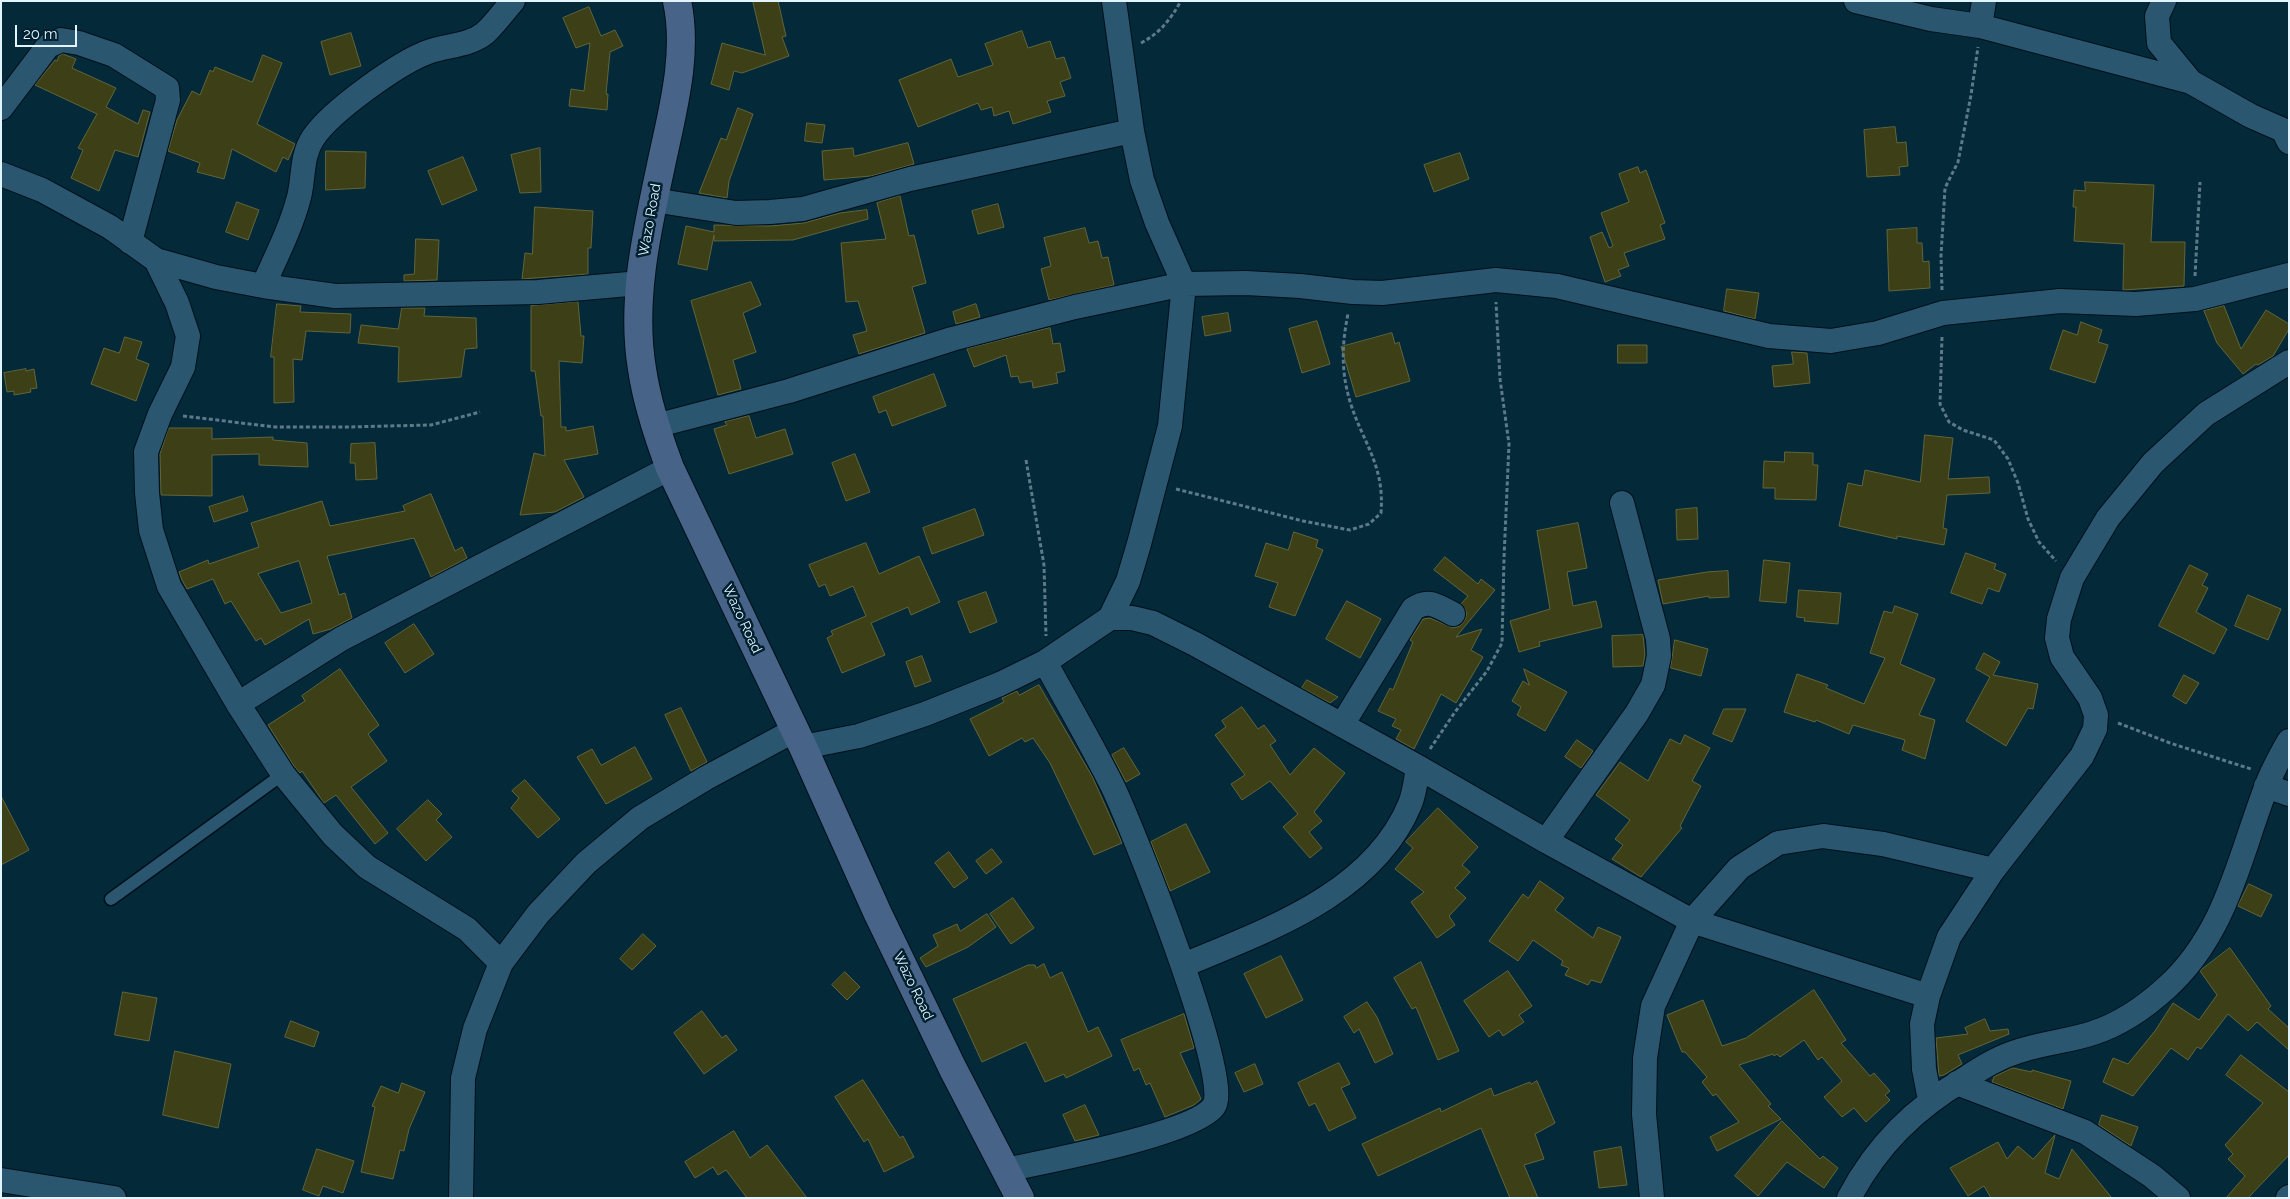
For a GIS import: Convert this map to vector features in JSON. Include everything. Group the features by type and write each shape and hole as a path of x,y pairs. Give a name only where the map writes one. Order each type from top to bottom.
{"main road":[{"name":"Wazo Road","path":"677,1 680,45 676,92 653,200 640,284 638,328 642,369 655,426 670,468 799,739 890,940 953,1069 1020,1198"}],"street":[{"path":"263,286 300,196 305,157 313,138 334,116 371,85 421,55 443,46 468,43 485,33 513,1"},
{"path":"461,1198 463,1078 475,1029 501,963 538,914 586,862 640,818 706,778 799,739 859,736 925,714 1000,684 1045,662 1110,618 1128,581 1156,484 1170,426 1184,284 1156,223 1142,180 1132,131 1114,1"},
{"path":"1856,1 1931,19 1980,26 2191,82 2251,116 2282,130 2289,142"},
{"path":"1980,26 1984,1"},
{"path":"2164,1 2156,16 2159,43 2191,82"},
{"path":"1,108 48,46 61,40 79,43 114,55 167,88 168,100 130,242"},
{"path":"653,200 736,212 770,212 803,209 910,179 1132,131"},
{"path":"1,174 42,190 110,227 156,260 216,277 263,286 335,296 538,292 640,284"},
{"path":"156,260 177,303 188,336 183,367 160,414 146,452 147,493 151,530 169,586 238,704 283,774 333,835 367,867 467,929 501,963"},
{"path":"655,426 789,391 952,339 1075,307 1184,284 1246,283 1382,293 1496,280 1557,286 1769,336 1831,341 1878,333 1943,314 2060,301 2136,304 2195,299 2289,275"},
{"path":"1930,1100 1924,1069 1922,1024 1928,996 1948,937 1993,870 2082,756 2095,729 2096,715 2090,698 2062,657 2057,638 2060,619 2072,578 2108,518 2153,463 2206,414 2289,362"},
{"path":"238,704 341,640 670,468"},
{"path":"1546,841 1637,713 1653,685 1657,670 1659,656 1658,639 1622,503"},
{"path":"1342,725 1413,609 1422,603 1428,603 1453,614"},
{"path":"1110,618 1132,618 1153,623 1418,767 1546,841 1692,921 1928,996"},
{"path":"1005,1170 1120,1145 1196,1119 1214,1107 1217,1096 1216,1076 1184,965 1142,853 1112,784 1045,662"},
{"path":"1849,1198 1858,1181 1892,1135 1930,1100 1996,1059 2020,1050 2092,1034 2129,1018 2167,987 2200,948 2230,895 2268,781 2289,741"},
{"path":"1184,965 1305,910 1344,886 1377,857 1396,832 1411,802 1418,767"},
{"path":"2268,781 2289,794"},
{"path":"1652,1198 1644,1114 1645,1058 1653,1006 1692,921 1739,868 1778,844 1823,836 1883,844 1993,870"},
{"path":"1957,1083 2085,1132 2152,1176 2178,1198"},
{"path":"1,1180 114,1198"}],"lane":[{"path":"111,899 283,774"}],"path":[{"path":"1121,52 1154,36 1168,23 1181,1"},
{"path":"1980,26 1971,95 1958,162 1945,188 1941,256 1943,314 1940,404 1949,422 1963,430 1994,440 2008,459 2018,483 2028,519 2039,542 2072,578"},
{"path":"2195,299 2200,182"},
{"path":"1418,767 1455,712 1487,671 1502,643 1509,444 1500,379 1496,280"},
{"path":"1156,484 1304,521 1350,530 1369,524 1381,512 1383,492 1373,454 1349,399 1343,369 1342,342 1353,292"},
{"path":"160,414 275,427 347,427 431,425 480,412"},
{"path":"1026,460 1044,565 1047,615 1045,662"},
{"path":"2096,715 2268,781"}],"building":[{"path":"753,1 778,1 786,36 782,37 789,56 742,73 734,71 729,90 711,84 722,43 765,55"},
{"path":"589,7 601,36 615,30 623,46 610,52 606,94 608,94 607,110 569,106 571,89 584,91 590,43 576,48 563,18"},
{"path":"1022,31 1028,48 1050,41 1056,59 1064,57 1071,78 1060,82 1065,96 1047,101 1051,112 1013,124 1009,111 994,116 992,107 981,110 978,103 918,127 899,80 951,59 958,77 993,65 985,44"},
{"path":"351,33 361,66 330,75 321,42"},
{"path":"63,54 76,59 72,68 116,88 106,107 138,124 143,110 150,112 138,157 115,150 99,191 71,178 83,150 78,148 97,114 35,85 55,60 57,61 59,56"},
{"path":"263,55 282,63 257,124 295,144 288,160 283,157 276,172 232,149 224,179 197,172 200,163 168,151 177,120 192,91 200,95 210,70 213,72 215,67 252,82"},
{"path":"738,108 753,114 729,181 727,198 699,193 721,138 726,140"},
{"path":"807,123 825,125 822,143 805,141"},
{"path":"1895,127 1897,143 1906,142 1908,166 1899,167 1900,175 1867,177 1864,130"},
{"path":"908,143 914,164 871,176 824,180 822,151 853,148 854,156"},
{"path":"540,148 541,192 520,193 511,155"},
{"path":"326,151 366,152 365,188 326,190"},
{"path":"1460,153 1469,179 1434,192 1424,165"},
{"path":"463,157 477,190 442,205 428,171"},
{"path":"1638,167 1640,173 1646,170 1665,223 1660,225 1665,239 1624,253 1629,266 1618,270 1621,276 1605,282 1590,237 1602,232 1609,248 1613,246 1601,213 1629,202 1619,174"},
{"path":"2085,182 2154,185 2151,242 2185,242 2184,286 2123,290 2124,244 2074,241 2076,207 2073,207 2074,190 2085,191"},
{"path":"900,196 909,236 914,235 926,283 912,287 925,333 859,354 853,335 867,331 858,301 846,302 841,243 886,239 877,203"},
{"path":"237,202 259,210 248,240 226,232"},
{"path":"998,204 1004,227 978,234 972,211"},
{"path":"535,207 593,211 591,248 588,248 588,274 522,279 525,253 532,254"},
{"path":"867,210 868,219 793,240 714,241 714,235 707,270 678,264 686,226 714,232 714,225 770,226 804,223 840,213"},
{"path":"1085,228 1089,243 1098,241 1102,258 1108,257 1114,285 1049,300 1041,269 1051,266 1044,238"},
{"path":"1917,228 1917,243 1922,243 1923,262 1929,261 1930,288 1889,291 1887,230"},
{"path":"416,239 439,240 437,280 404,281 404,275 414,274"},
{"path":"751,282 761,305 743,313 756,352 733,360 741,389 718,395 691,301"},
{"path":"1727,289 1759,293 1755,319 1724,311"},
{"path":"578,302 581,336 584,336 582,363 559,361 561,427 566,427 566,431 593,426 598,454 564,460 584,497 555,512 520,515 534,453 545,456 543,416 541,416 535,371 531,371 531,306"},
{"path":"277,304 301,306 300,312 351,314 350,333 306,331 302,360 293,359 294,402 274,403 274,357 271,357"},
{"path":"976,304 980,317 956,324 953,312"},
{"path":"2224,306 2241,349 2266,310 2289,324 2289,329 2273,356 2258,365 2256,364 2243,374 2217,343 2204,311"},
{"path":"402,308 425,308 424,316 476,318 477,348 465,349 461,377 398,382 399,347 358,343 361,325 398,329"},
{"path":"1228,313 1231,331 1205,336 1202,317"},
{"path":"1317,321 1330,364 1302,373 1289,329"},
{"path":"2081,322 2102,330 2098,342 2108,345 2095,383 2050,369 2063,330 2077,335"},
{"path":"1050,328 1053,344 1060,343 1065,371 1056,373 1058,383 1033,388 1032,381 1020,383 1018,376 1011,377 1006,355 974,367 967,349"},
{"path":"1392,333 1395,344 1399,342 1410,381 1356,397 1341,347"},
{"path":"125,337 142,342 136,359 149,364 136,401 91,384 104,348 119,353"},
{"path":"1618,345 1647,345 1647,363 1618,363"},
{"path":"1792,352 1807,353 1810,383 1774,387 1772,366 1793,364"},
{"path":"26,369 26,371 34,369 37,388 30,389 31,392 14,395 14,391 7,392 4,373"},
{"path":"934,374 946,406 892,426 886,410 879,413 873,397"},
{"path":"749,416 756,438 785,429 793,454 729,474 714,429 727,425 725,422"},
{"path":"169,428 212,428 212,439 273,437 273,440 307,443 308,467 259,465 259,454 212,455 212,496 161,495 160,454"},
{"path":"1925,435 1953,438 1948,479 1989,477 1990,493 1947,495 1943,528 1947,529 1944,545 1897,536 1897,539 1839,526 1848,483 1862,486 1865,470 1920,482"},
{"path":"375,443 377,479 356,480 355,463 350,463 351,444"},
{"path":"1785,452 1813,453 1813,465 1818,465 1816,500 1775,499 1775,488 1763,488 1764,461 1784,462"},
{"path":"855,454 870,492 846,501 832,463"},
{"path":"431,494 455,551 462,547 467,558 431,577 414,538 327,556 339,595 345,593 352,618 331,629 313,634 309,619 265,645 261,638 256,641 231,601 225,604 213,579 187,589 179,572 208,560 209,564 259,547 251,523 322,501 330,526 405,511 403,506","holes":["299,561 312,603 281,613 258,574"]},
{"path":"243,496 248,511 214,522 209,507"},
{"path":"1697,508 1698,539 1677,540 1676,510"},
{"path":"975,509 984,535 932,554 923,528"},
{"path":"1578,523 1587,568 1567,572 1573,606 1596,601 1602,627 1539,642 1540,646 1519,652 1510,621 1550,609 1537,531"},
{"path":"1294,532 1318,540 1316,547 1323,550 1295,616 1269,607 1278,583 1255,576 1266,543 1288,550"},
{"path":"866,543 879,574 919,556 940,602 911,615 908,607 871,623 885,655 842,673 827,638 833,635 831,631 866,616 853,586 830,596 825,584 819,587 809,565"},
{"path":"1966,553 1996,564 1994,569 2006,574 1999,592 1988,588 1982,604 1951,593"},
{"path":"1445,557 1478,584 1481,579 1495,590 1456,637 1482,629 1471,650 1483,657 1456,703 1441,694 1414,749 1396,739 1401,730 1392,726 1396,719 1378,711 1390,688 1393,690 1413,642 1410,640 1423,619 1430,618 1453,628 1460,626 1465,620 1467,613 1461,604 1468,596 1434,570"},
{"path":"1764,560 1790,563 1786,603 1760,601"},
{"path":"2190,565 2208,574 2202,585 2208,588 2196,612 2227,629 2214,654 2159,626"},
{"path":"1728,571 1729,597 1709,598 1709,596 1663,604 1658,580 1707,572"},
{"path":"1799,590 1841,593 1838,624 1804,621 1805,618 1797,617"},
{"path":"986,592 997,622 970,633 958,602"},
{"path":"2248,595 2281,609 2268,640 2235,626"},
{"path":"1347,601 1381,619 1360,658 1326,639"},
{"path":"1895,606 1918,614 1900,664 1935,679 1919,715 1935,720 1925,759 1902,750 1905,740 1853,725 1849,734 1816,720 1815,722 1784,712 1797,674 1828,685 1826,688 1864,704 1885,658 1870,653 1884,611 1892,613"},
{"path":"414,624 434,654 405,673 385,643"},
{"path":"1643,635 1645,655 1643,666 1613,667 1612,636"},
{"path":"1675,640 1708,649 1701,676 1671,668"},
{"path":"1984,653 2000,662 1993,675 2038,684 2033,709 2028,708 2006,746 1966,721 1990,677 1976,669"},
{"path":"922,656 931,681 915,687 906,662"},
{"path":"340,669 379,725 368,734 387,761 351,787 388,833 375,844 336,795 324,803 302,771 300,773 294,766 268,725 305,701 302,696"},
{"path":"1524,669 1567,692 1545,731 1517,715 1521,707 1512,701 1523,681 1529,685"},
{"path":"2184,675 2199,683 2186,704 2173,696"},
{"path":"1307,680 1338,697 1330,703 1302,688"},
{"path":"1039,685 1092,776 1122,843 1094,855 1050,763 1033,738 1025,742 1022,738 989,756 970,719 1004,702 1002,698 1017,691 1019,695"},
{"path":"1242,707 1258,729 1264,725 1276,741 1270,745 1290,775 1314,748 1345,773 1314,812 1322,821 1309,832 1322,848 1310,858 1283,827 1298,814 1270,781 1242,800 1231,784 1245,775 1215,735 1226,727 1222,721"},
{"path":"681,708 707,762 691,771 665,715"},
{"path":"1724,709 1746,709 1732,742 1713,734"},
{"path":"1685,735 1710,748 1692,781 1701,786 1680,826 1682,828 1641,877 1612,859 1623,845 1615,839 1630,820 1596,795 1620,762 1648,781 1670,739 1680,744"},
{"path":"1577,740 1593,751 1581,768 1565,757"},
{"path":"635,747 652,779 606,804 577,757 592,749 601,765"},
{"path":"1124,748 1140,774 1126,782 1112,755"},
{"path":"525,780 560,819 538,838 511,808 519,798 512,791"},
{"path":"1,796 29,850 1,865"},
{"path":"428,800 442,814 436,820 452,837 426,861 397,829"},
{"path":"1438,808 1478,847 1462,865 1470,872 1455,888 1466,898 1449,916 1455,925 1437,938 1411,902 1424,892 1395,869 1413,848 1406,842"},
{"path":"1186,824 1210,872 1170,891 1151,842"},
{"path":"992,849 1002,862 986,874 976,861"},
{"path":"949,852 968,878 954,888 935,863"},
{"path":"1540,881 1564,898 1555,910 1593,938 1598,927 1621,937 1601,983 1591,980 1588,985 1565,975 1569,968 1561,965 1563,961 1533,940 1518,961 1489,941 1523,894 1528,898"},
{"path":"2249,884 2272,895 2261,917 2238,906"},
{"path":"1013,898 1034,928 1011,944 990,914"},
{"path":"987,914 996,927 968,947 926,967 920,958 938,946 933,935 957,924 960,931"},
{"path":"643,934 656,946 632,970 620,959"},
{"path":"2230,948 2271,1006 2268,1009 2289,1028 2289,1050 2257,1022 2248,1031 2228,1014 2201,1049 2197,1047 2188,1060 2171,1048 2133,1096 2103,1082 2113,1058 2128,1064 2155,1031 2173,1003 2199,1020 2217,995 2200,971"},
{"path":"1281,956 1303,1000 1266,1018 1244,974"},
{"path":"1421,962 1459,1051 1438,1060 1416,1007 1412,1009 1394,978"},
{"path":"1044,964 1050,978 1062,972 1088,1032 1098,1027 1112,1056 1066,1078 1064,1074 1045,1082 1026,1042 982,1062 953,999 1028,965 1035,965 1036,968"},
{"path":"1508,971 1532,1006 1519,1015 1524,1022 1503,1036 1499,1030 1489,1037 1464,1001"},
{"path":"845,972 860,987 847,1000 832,985"},
{"path":"1814,990 1846,1040 1841,1043 1870,1076 1874,1073 1890,1091 1885,1095 1890,1100 1866,1122 1854,1108 1842,1117 1824,1097 1842,1081 1822,1057 1818,1060 1804,1040 1780,1057 1777,1054 1774,1056 1773,1054 1739,1065 1771,1104 1768,1106 1781,1119 1717,1151 1710,1137 1739,1122 1716,1094 1713,1096 1702,1082 1707,1077 1685,1052 1682,1052 1667,1015 1703,1000 1722,1046 1746,1038"},
{"path":"123,992 157,998 149,1041 115,1035"},
{"path":"1367,1002 1377,1017 1393,1054 1375,1063 1359,1029 1354,1033 1344,1017"},
{"path":"702,1011 722,1038 726,1035 737,1050 704,1074 674,1033"},
{"path":"1184,1014 1194,1048 1180,1053 1201,1099 1194,1105 1165,1117 1150,1083 1146,1085 1139,1068 1134,1071 1121,1040"},
{"path":"1985,1019 1990,1031 2008,1029 2009,1034 1958,1055 1962,1064 1939,1076 1936,1038 1968,1034 1965,1028"},
{"path":"291,1021 319,1032 314,1047 285,1037"},
{"path":"175,1051 231,1064 218,1128 163,1115"},
{"path":"2241,1055 2289,1092 2289,1155 2248,1198 2226,1198 2245,1176 2228,1159 2233,1154 2225,1145 2263,1103 2226,1075"},
{"path":"1339,1063 1350,1084 1341,1088 1356,1118 1329,1131 1315,1103 1309,1106 1298,1083"},
{"path":"1255,1064 1263,1084 1244,1092 1235,1073"},
{"path":"2013,1068 2032,1072 2032,1070 2071,1081 2063,1109 1992,1082 1994,1077"},
{"path":"863,1080 900,1138 903,1136 914,1157 884,1172 868,1139 864,1142 835,1097"},
{"path":"1537,1081 1555,1123 1535,1134 1544,1159 1524,1165 1538,1198 1510,1198 1481,1128 1378,1176 1362,1144 1440,1108 1441,1112 1491,1088 1494,1096"},
{"path":"402,1083 425,1092 409,1129 404,1151 400,1150 393,1179 361,1172 375,1107 372,1106 381,1086 398,1093"},
{"path":"1085,1105 1099,1135 1075,1141 1063,1115"},
{"path":"2102,1115 2138,1127 2131,1146 2099,1125"},
{"path":"1782,1121 1820,1159 1823,1156 1838,1168 1824,1188 1787,1162 1758,1196 1735,1176"},
{"path":"734,1131 750,1158 767,1145 807,1198 747,1198 726,1170 718,1175 713,1167 695,1178 685,1162"},
{"path":"2055,1135 2045,1173 2059,1179 2072,1149 2112,1198 1991,1198 1984,1186 1968,1196 1950,1168 1998,1142 2007,1159 2018,1146 2033,1159"},
{"path":"1621,1147 1627,1185 1599,1188 1594,1152"},
{"path":"317,1149 354,1161 343,1193 323,1186 319,1196 303,1190"}]}
